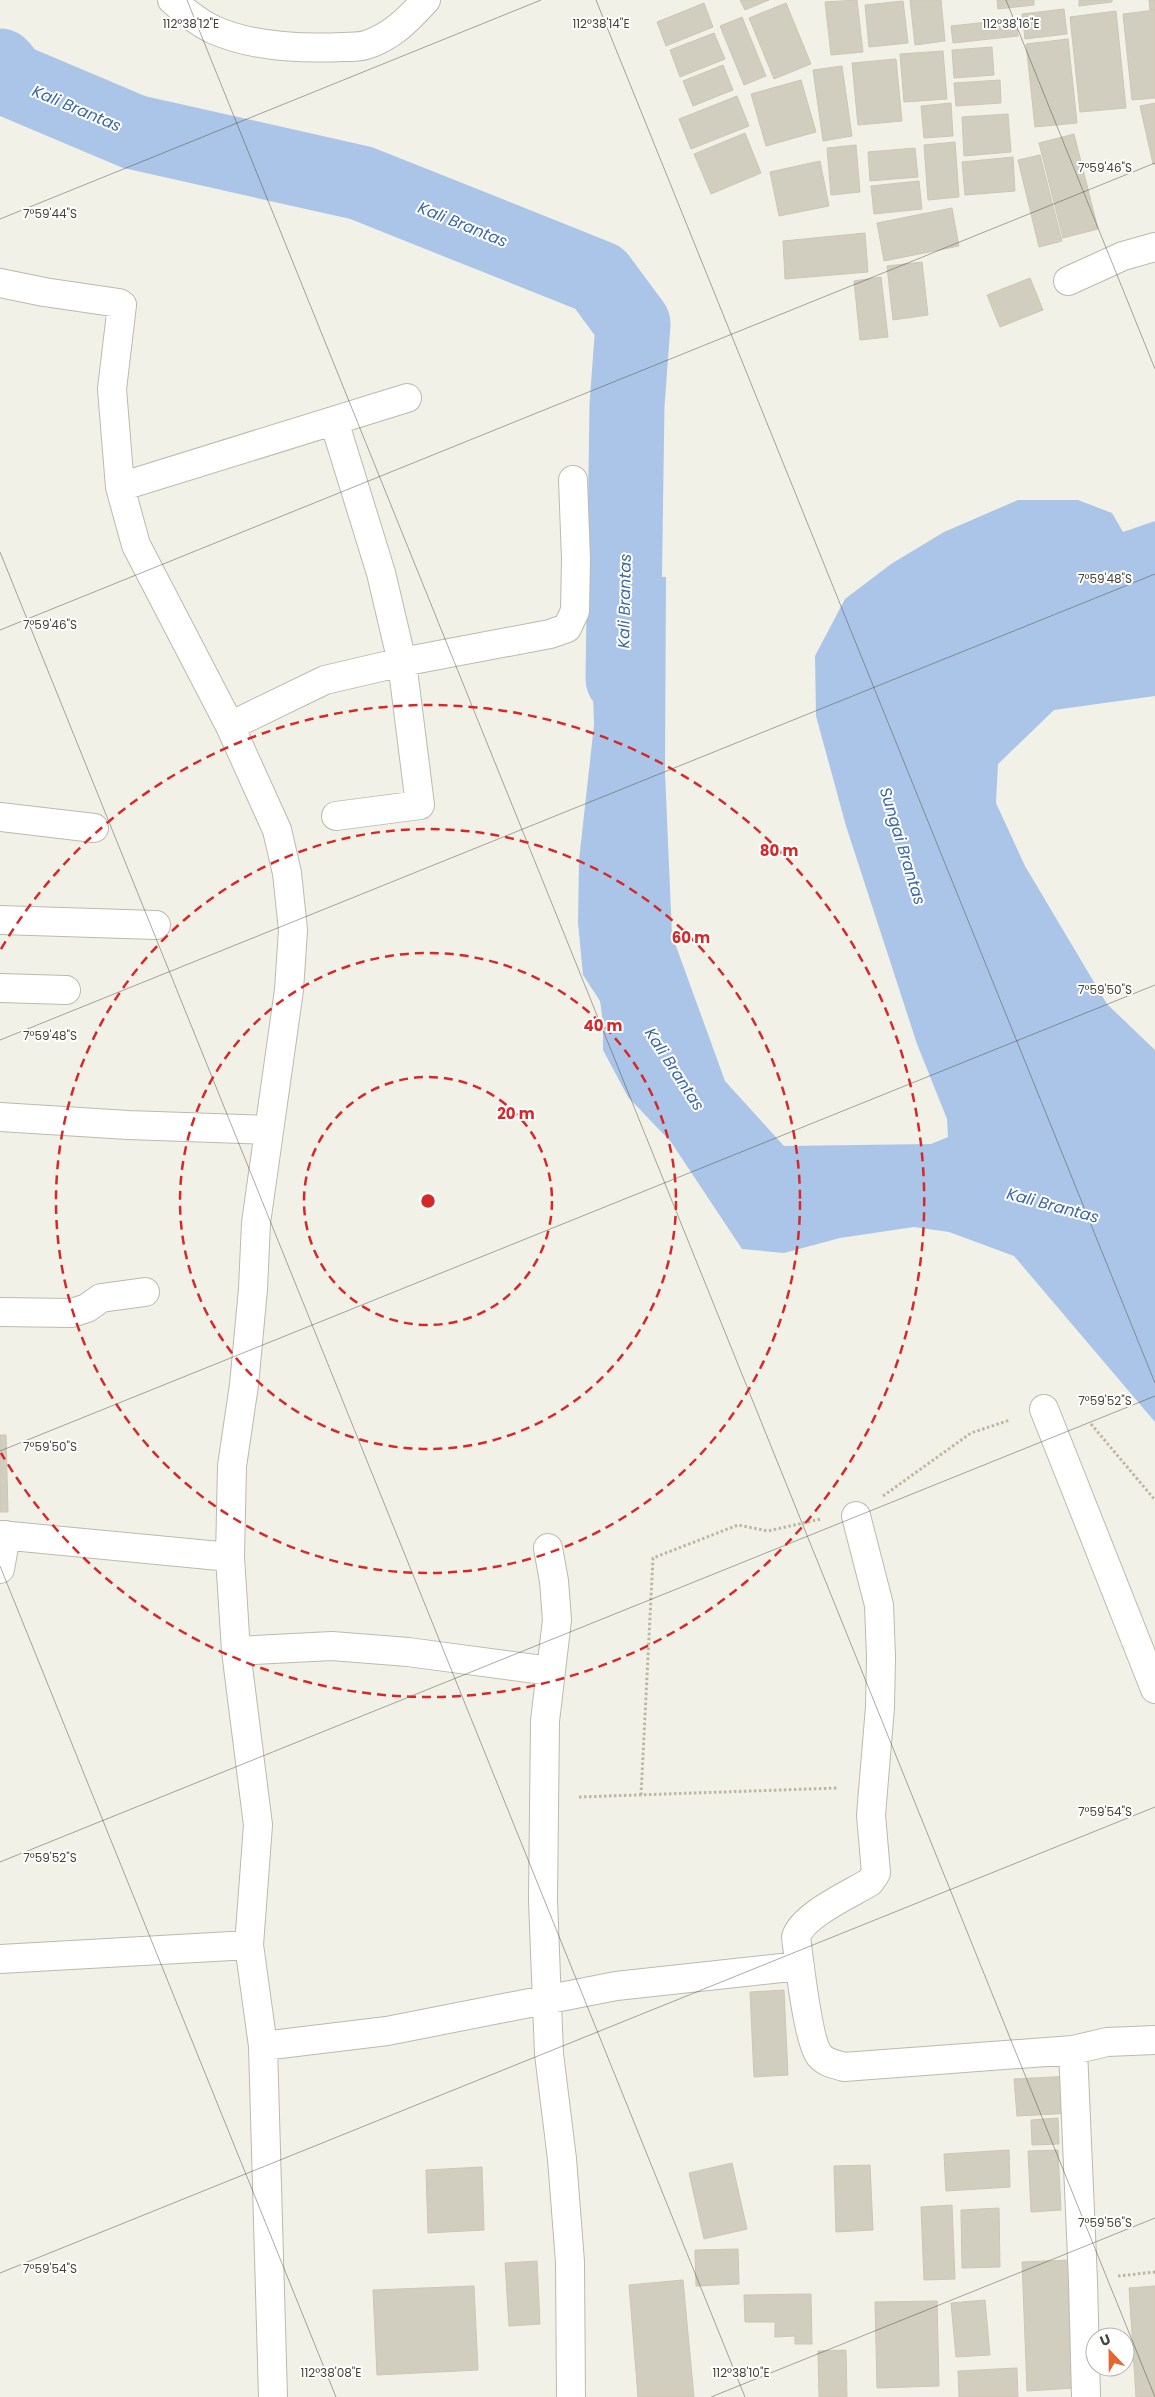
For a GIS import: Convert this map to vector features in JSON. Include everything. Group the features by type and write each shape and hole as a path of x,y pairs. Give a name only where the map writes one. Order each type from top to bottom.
{"street":[{"path":"172,0 183,10 212,29 269,44 322,48 364,46 386,36 404,24 426,0"},
{"path":"1068,281 1123,256 1155,248"},
{"path":"0,283 44,292 119,302 122,305 112,389 120,487 136,545 230,726 277,830 287,873 293,930 289,990 256,1223 254,1289 244,1385 232,1466 230,1557 236,1651 258,1825 250,1945 263,2046 273,2397"},
{"path":"120,487 407,398"},
{"path":"334,421 381,573 402,662 420,804 336,816"},
{"path":"230,726 325,680 402,662 550,634 567,628 575,611 576,559 573,480"},
{"path":"0,817 94,828"},
{"path":"0,920 156,925"},
{"path":"0,988 66,990"},
{"path":"0,1117 128,1125 269,1130"},
{"path":"0,1312 72,1313 86,1308 102,1298 145,1292"},
{"path":"1044,1409 1155,1689"},
{"path":"856,1516 879,1605 880,1707 871,1815 874,1877 799,1929 796,1937 807,2014 818,2054 827,2062 844,2067 1073,2050 1107,2042 1155,2040"},
{"path":"0,1569 3,1535 230,1557"},
{"path":"548,1548 554,1581 557,1620 544,1721 543,1900 549,2054 562,2159 570,2262 572,2397"},
{"path":"236,1651 332,1646 408,1652 551,1671"},
{"path":"0,1959 250,1945"},
{"path":"263,2046 387,2031 616,1986 800,1966"},
{"path":"1073,2050 1086,2397"}],"path":[{"path":"641,1795 653,1558 738,1525 768,1531 808,1520 856,1516 971,1433 1044,1409"},
{"path":"1088,1421 1155,1500"},
{"path":"544,1809 584,1796 873,1786"}],"water":[{"name":"Sungai Brantas","path":"1018,500 1078,500 1112,513 1123,532 1155,521 1155,696 1054,710 998,764 996,803 1025,866 1107,1004 1155,1050 1155,1422 1014,1256 949,1232 914,1227 840,1238 784,1253 742,1249 671,1142 628,1097 603,1050 603,1022 600,1001 583,975 578,923 579,860 594,725 589,573 666,577 665,772 672,935 725,1081 784,1146 931,1144 948,1137 947,1119 917,1044 846,826 816,716 815,656 845,599 891,564 944,532"}],"building":[{"path":"740,0 769,0 745,10"},
{"path":"857,0 863,52 831,55 825,2"},
{"path":"910,0 941,0 945,41 915,45"},
{"path":"997,0 1034,0 1034,5 998,9"},
{"path":"1079,0 1112,0 1112,2 1079,6"},
{"path":"1149,0 1155,0 1155,10 1150,10"},
{"path":"903,1 908,43 869,47 865,5"},
{"path":"704,3 713,27 666,46 657,22"},
{"path":"786,3 811,64 774,79 749,18"},
{"path":"1064,9 1067,34 1025,39 1022,14"},
{"path":"1155,10 1155,98 1132,100 1123,14"},
{"path":"1116,11 1126,108 1080,112 1070,17"},
{"path":"742,17 766,76 744,85 720,26"},
{"path":"1016,19 1018,36 953,43 951,26"},
{"path":"714,33 725,59 680,77 670,50"},
{"path":"1068,39 1077,123 1035,127 1026,44"},
{"path":"992,47 994,75 954,78 952,50"},
{"path":"943,51 947,99 904,102 900,54"},
{"path":"896,59 902,121 858,125 852,63"},
{"path":"723,65 733,90 693,106 683,81"},
{"path":"842,66 852,136 823,141 813,70"},
{"path":"801,80 816,132 766,146 751,94"},
{"path":"1000,80 1001,103 956,106 954,83"},
{"path":"737,96 749,126 691,149 679,119"},
{"path":"951,103 953,136 924,138 921,106"},
{"path":"1155,103 1155,164 1153,164 1140,106"},
{"path":"1008,114 1011,152 964,156 962,117"},
{"path":"745,133 761,173 711,194 694,154"},
{"path":"1074,134 1098,229 1063,238 1039,143"},
{"path":"955,142 959,197 928,200 924,145"},
{"path":"856,145 860,192 831,195 827,148"},
{"path":"915,148 918,177 870,181 868,152"},
{"path":"1040,155 1062,241 1039,247 1018,160"},
{"path":"1013,157 1015,191 965,195 962,162"},
{"path":"820,161 829,206 779,216 770,172"},
{"path":"919,181 922,209 874,214 871,186"},
{"path":"952,208 959,246 884,261 877,223"},
{"path":"865,233 868,272 785,279 783,241"},
{"path":"922,262 928,315 893,320 887,266"},
{"path":"881,277 888,337 860,340 854,281"},
{"path":"1030,278 1043,310 1000,327 987,295"},
{"path":"0,1435 6,1435 8,1512 0,1512"},
{"path":"784,1990 788,2075 754,2077 750,1992"},
{"path":"1072,2076 1074,2113 1017,2116 1014,2079"},
{"path":"1058,2118 1059,2144 1032,2145 1031,2120"},
{"path":"1009,2150 1010,2187 946,2191 944,2154"},
{"path":"1058,2150 1061,2210 1031,2212 1028,2151"},
{"path":"732,2163 747,2229 704,2239 689,2173"},
{"path":"870,2165 873,2230 836,2232 834,2166"},
{"path":"482,2167 484,2230 428,2233 426,2170"},
{"path":"952,2205 955,2279 924,2280 921,2207"},
{"path":"999,2208 1000,2267 962,2268 961,2210"},
{"path":"738,2249 739,2284 696,2286 695,2250"},
{"path":"1070,2260 1075,2388 1027,2391 1022,2262"},
{"path":"537,2261 540,2324 509,2326 505,2263"},
{"path":"683,2280 694,2397 638,2397 629,2285"},
{"path":"474,2286 478,2370 377,2375 373,2290"},
{"path":"1155,2286 1155,2397 1136,2397 1135,2327 1132,2327 1129,2288"},
{"path":"811,2294 812,2344 795,2344 795,2336 775,2337 775,2322 745,2322 744,2295"},
{"path":"985,2300 990,2355 956,2357 951,2303"},
{"path":"937,2301 939,2386 877,2388 875,2302"},
{"path":"846,2350 847,2397 819,2397 818,2351"},
{"path":"1017,2368 1018,2397 959,2397 958,2371"}],"waterway":[{"name":"Kali Brantas","path":"0,66 11,80 134,132 361,183 599,278 633,324 627,405 623,679"}]}
